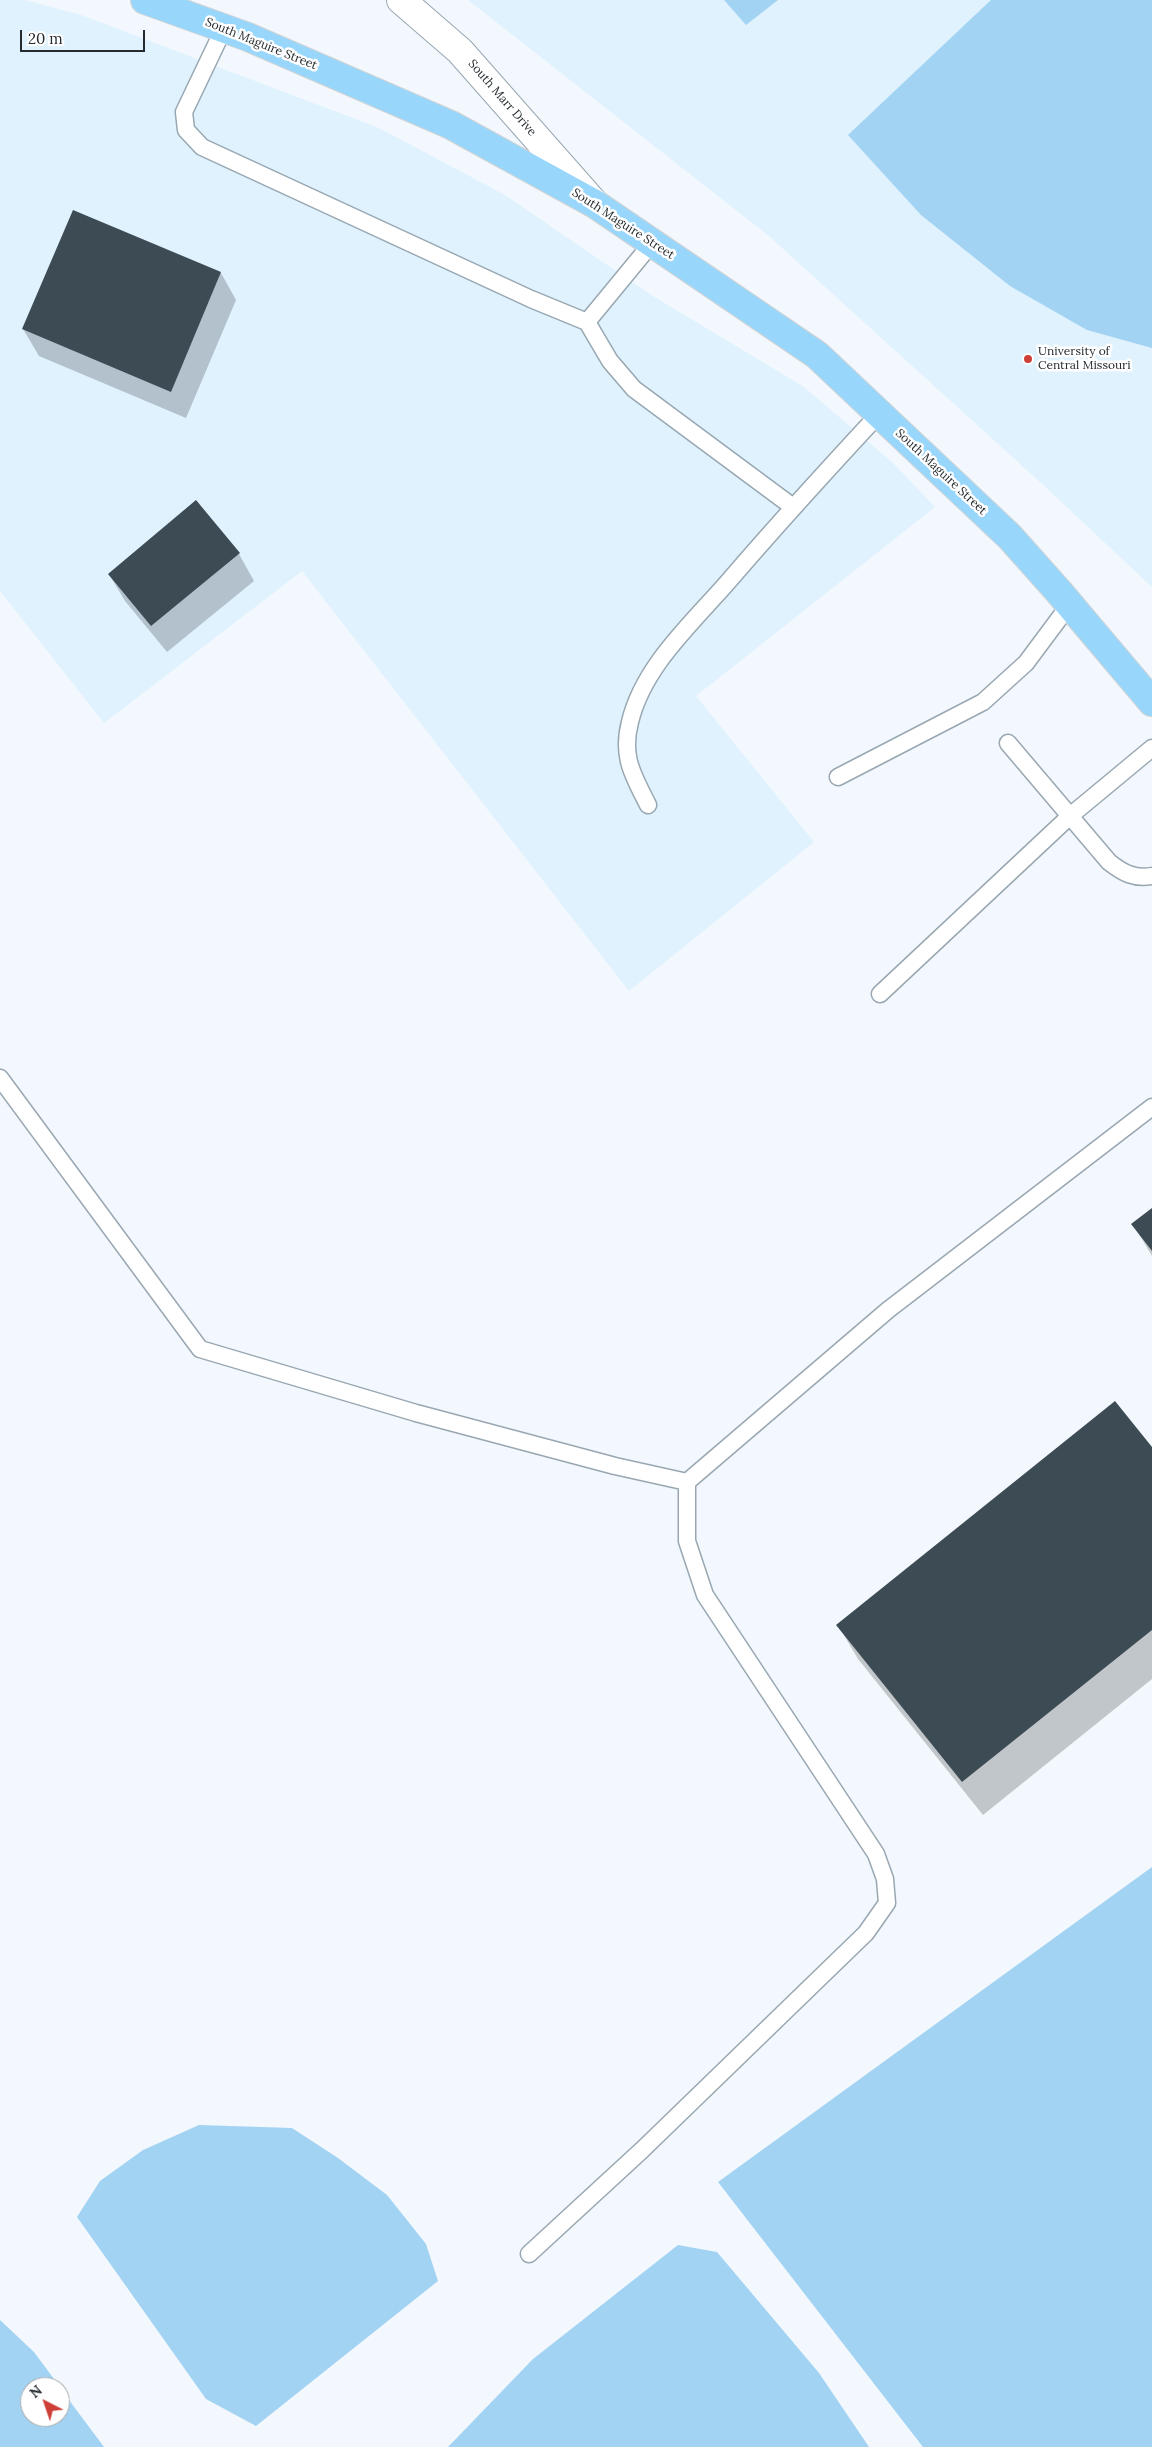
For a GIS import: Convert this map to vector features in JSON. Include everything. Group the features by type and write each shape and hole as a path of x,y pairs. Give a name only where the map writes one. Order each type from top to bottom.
{"main road":[{"name":"South Maguire Street","path":"145,0 224,28 451,125 595,204 817,355 1010,537 1070,604 1152,702"}],"street":[{"name":"South Marr Drive","path":"400,0 460,51 595,204"}],"lane":[{"path":"224,28 184,112 186,130 202,147 522,295 587,322 610,361 634,389 793,507"},
{"path":"587,322 652,243"},
{"path":"648,805 628,765 627,747 630,722 650,674 674,643 793,507 879,414"},
{"path":"838,777 983,702 1026,663 1070,604"},
{"path":"1008,743 1109,862 1125,874 1143,878 1152,876"},
{"path":"880,994 1070,816 1152,748"},
{"path":"0,1078 200,1349 416,1413 615,1466 687,1482"},
{"path":"529,2254 642,2150 866,1933 886,1903 885,1879 876,1854 705,1595 687,1541 687,1482 888,1310 1152,1107"}],"shaded area":[{"path":"0,0 25,0 81,15 379,128 505,195 651,295 804,387 893,463 935,507 696,696 814,842 629,991 302,571 104,723 0,591"},
{"name":"University of Central Missouri","path":"468,0 1152,0 1152,587 1040,482 769,236"},
{"path":"724,0 778,0 746,25"},
{"path":"991,0 1152,0 1152,348 1087,330 1010,286 921,215 848,135"},
{"path":"1152,1867 1152,2447 923,2447 718,2182"},
{"path":"199,2125 292,2128 338,2158 387,2195 426,2244 438,2281 256,2426 206,2399 77,2217 100,2181 143,2150"},
{"path":"678,2245 717,2252 819,2373 869,2447 448,2447 533,2359"},
{"path":"0,2320 34,2352 53,2377 20,2377 20,2427 70,2427 70,2401 104,2447 0,2447"}],"building":[{"path":"73,210 221,272 171,392 22,329"},
{"path":"196,500 240,553 151,626 108,574"},
{"path":"1152,1208 1152,1251 1131,1224"},
{"path":"1115,1401 1152,1447 1152,1630 962,1782 836,1625"}],"place":[{"name":"University of Central Missouri","path":"1028,359"}]}
